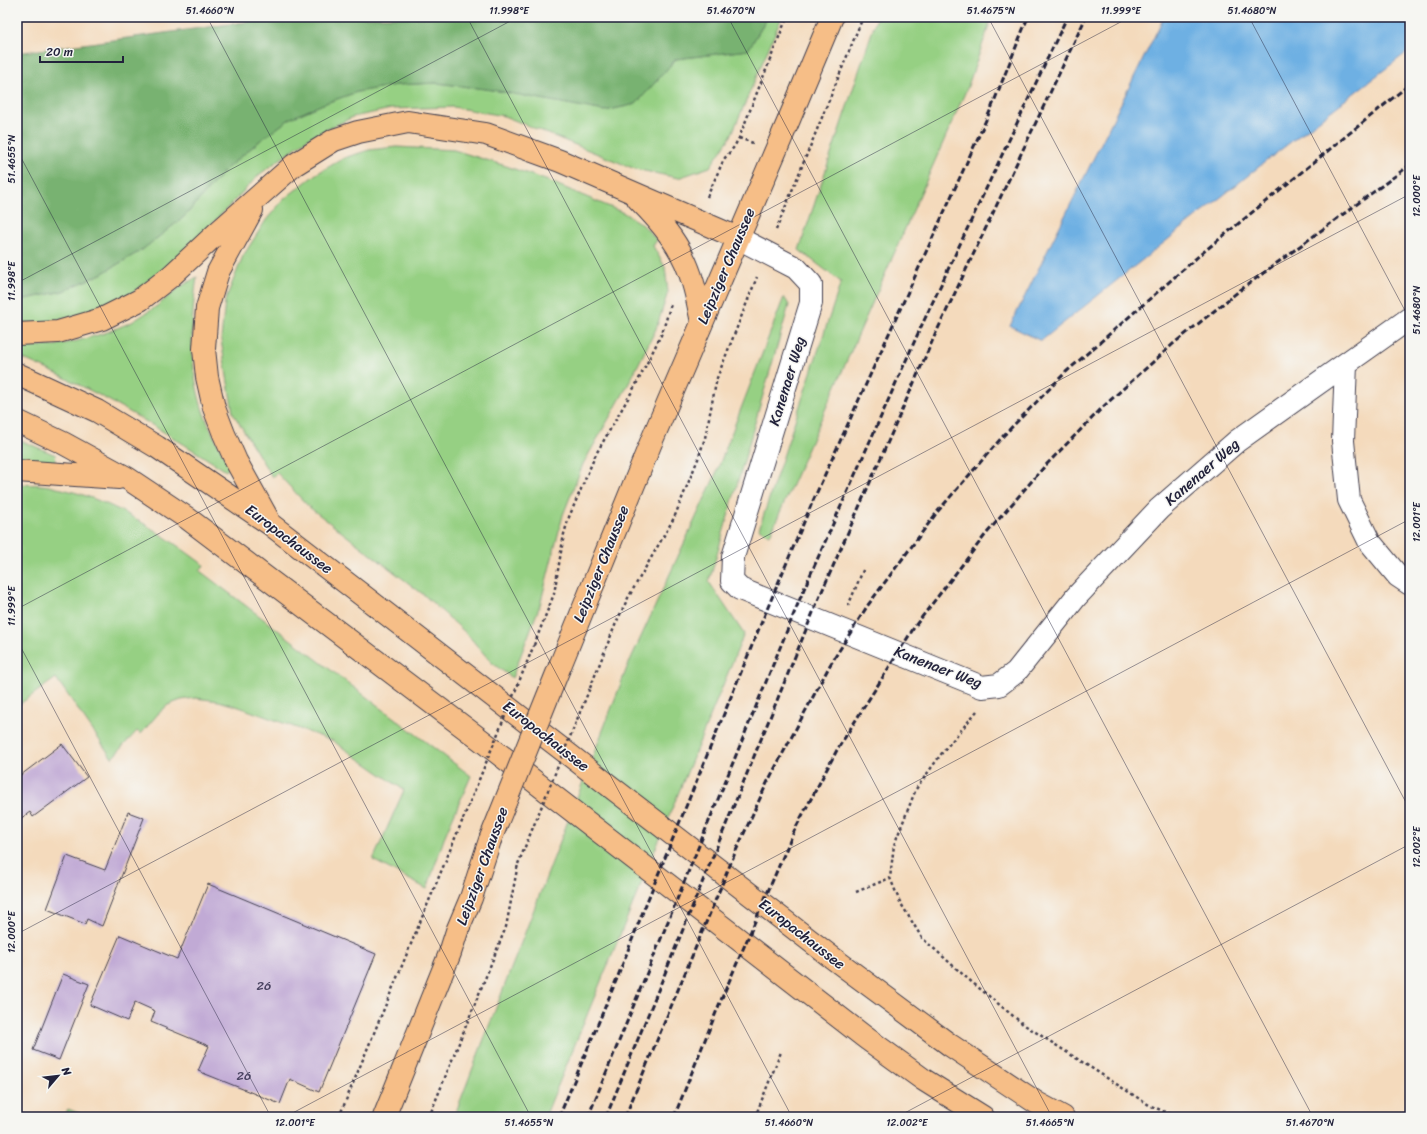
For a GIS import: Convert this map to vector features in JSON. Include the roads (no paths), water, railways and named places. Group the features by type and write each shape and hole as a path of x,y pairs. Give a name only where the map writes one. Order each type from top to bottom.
{"main road":[{"name":"Leipziger Chaussee","path":"384,1117 450,954 471,898 490,840 652,440 832,17"},
{"path":"17,334 58,332 102,319 140,300 171,276 294,165 334,140 358,132 408,122 486,134 560,161 738,238"},
{"path":"632,192 652,213 677,245 693,282 702,322"},
{"path":"260,196 218,272 207,308 204,349 208,383 214,408 236,461 270,524"},
{"name":"Europachaussee","path":"17,374 104,415 157,447 270,524 950,1046 1037,1103 1063,1117"},
{"path":"17,421 127,478 187,518 866,1038 924,1080 983,1117"},
{"path":"17,471 127,478"}],"street":[{"name":"Kanenaer Weg","path":"738,238 796,268 811,284 811,303 733,557 732,581 740,589 982,687 999,685 1016,672 1076,597 1159,509 1237,441 1410,318"},
{"path":"1346,364 1343,441 1349,500 1369,541 1398,576 1410,584"}],"water":[{"path":"1164,17 1410,17 1410,50 1270,158 1041,341 1010,326"}],"railway":[{"path":"559,1117 760,626 812,503 991,109 1028,17"},
{"path":"588,1117 804,589 920,329 1067,17"},
{"path":"606,1117 819,598 935,335 1086,17"},
{"path":"625,1117 735,853 767,783 830,665 868,605 938,511 1004,435 1066,372 1201,254 1410,84"},
{"path":"674,1117 721,1000 795,829 837,750 915,626 986,534 1044,467 1105,405 1173,344 1239,291 1410,165"}]}
